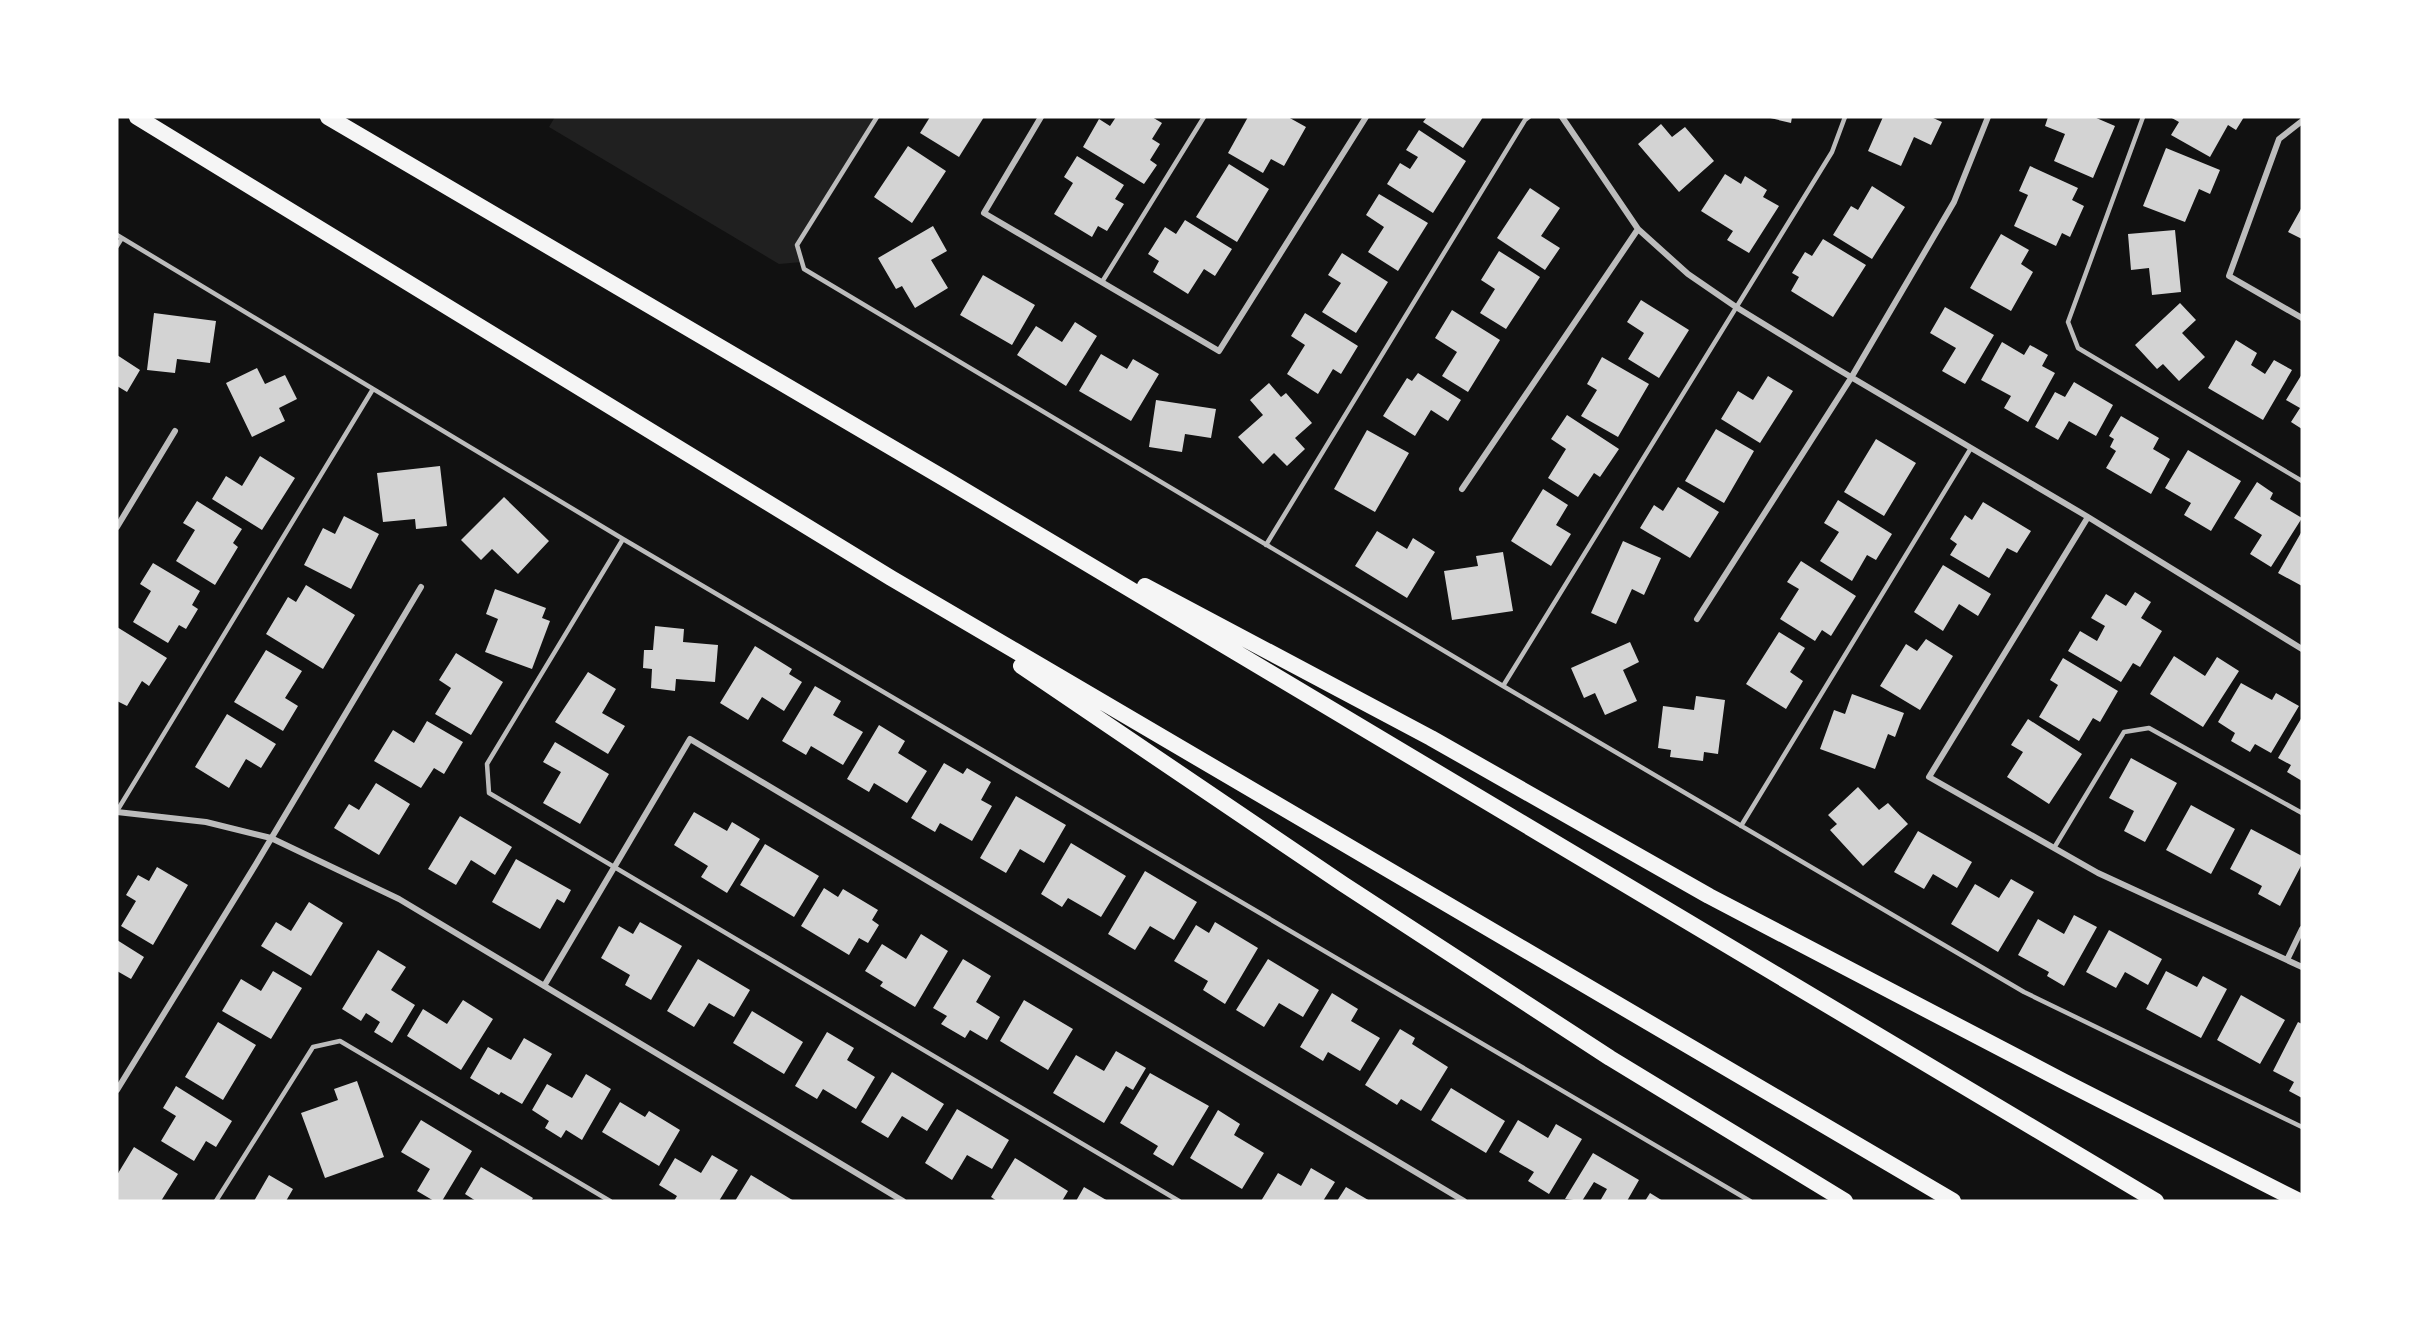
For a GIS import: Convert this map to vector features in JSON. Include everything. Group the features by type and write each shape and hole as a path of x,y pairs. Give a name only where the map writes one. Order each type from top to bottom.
{"highway":[{"path":"137,117 891,579 1953,1201"},
{"path":"330,117 947,480 2157,1201"},
{"path":"947,480 1431,738 1709,896 2299,1201"},
{"path":"891,579 1372,903 1610,1058 1845,1201"}],"street":[{"path":"1041,117 984,213 1219,351 1366,117"},
{"path":"1697,619 1851,378 1954,202 1988,117"},
{"path":"1564,118 1638,229 1688,274 1736,307 1851,378 2088,517 2302,650"},
{"path":"2302,121 2279,139 2229,276 2302,318"},
{"path":"1462,489 1638,229"},
{"path":"117,527 175,431"},
{"path":"2088,517 1929,777 2098,873 2302,967"},
{"path":"117,1090 422,587"},
{"path":"544,986 690,739 1461,1200"},
{"path":"117,811 206,822 271,838 399,900 903,1201"},
{"path":"2287,960 2302,929"}],"lane":[{"path":"877,117 797,245 804,269 1503,686 2024,992 2302,1127"},
{"path":"1102,282 1204,117"},
{"path":"1266,545 1525,120 1529,117"},
{"path":"1503,686 1832,152 1845,117"},
{"path":"2143,117 2068,322 2078,348 2302,480"},
{"path":"117,246 120,236 623,539 1749,1201"},
{"path":"117,811 373,389"},
{"path":"1741,826 1971,448"},
{"path":"623,539 487,764 489,793 1179,1201"},
{"path":"2054,848 2124,732 2149,728 2302,813"},
{"path":"216,1201 313,1047 340,1041 610,1201"}],"shaded area":[{"path":"555,117 877,117 797,245 802,262 779,264 549,127"}],"building":[{"path":"930,117 984,117 959,157 920,133"},
{"path":"1116,117 1152,117 1162,123 1152,139 1160,144 1150,160 1157,165 1144,184 1083,147 1099,119 1110,126"},
{"path":"1248,117 1288,117 1306,127 1284,166 1271,159 1263,173 1228,153"},
{"path":"1427,117 1483,117 1463,148 1423,122"},
{"path":"1766,117 1792,117 1791,123"},
{"path":"1883,117 1931,117 1942,122 1931,145 1914,137 1901,166 1868,151"},
{"path":"2048,117 2094,117 2115,126 2093,178 2054,161 2065,134 2045,126"},
{"path":"2170,117 2244,117 2236,130 2228,125 2210,157 2171,135 2179,122"},
{"path":"1661,124 1672,137 1685,127 1714,161 1679,192 1638,144"},
{"path":"1419,130 1466,161 1433,213 1387,184 1400,163 1410,169 1418,157 1406,150"},
{"path":"908,146 946,171 912,223 874,197"},
{"path":"2166,148 2220,170 2210,194 2199,189 2185,222 2143,206"},
{"path":"1077,156 1124,185 1115,199 1124,204 1107,231 1098,226 1092,237 1054,214 1073,183 1064,177"},
{"path":"1229,164 1269,189 1237,242 1196,217"},
{"path":"2030,166 2078,188 2072,200 2084,206 2070,237 2062,233 2056,246 2014,226 2028,195 2019,191"},
{"path":"1725,174 1741,184 1745,176 1767,190 1763,197 1779,206 1749,253 1727,240 1733,231 1701,211"},
{"path":"1872,186 1905,207 1872,259 1833,235 1851,206 1858,210"},
{"path":"1530,188 1560,208 1541,236 1560,248 1545,270 1497,238"},
{"path":"1379,194 1428,223 1398,271 1368,252 1384,227 1366,215"},
{"path":"2302,207 2302,239 2288,232"},
{"path":"1185,220 1232,249 1215,276 1204,269 1188,294 1153,272 1159,261 1148,254 1165,227 1176,234"},
{"path":"933,226 947,251 931,260 948,288 915,308 902,286 896,289 878,258"},
{"path":"2175,230 2181,292 2152,295 2149,268 2131,270 2128,234"},
{"path":"2001,234 2029,250 2021,264 2033,272 2011,311 1970,288"},
{"path":"1823,239 1866,265 1833,317 1791,291 1799,277 1792,273 1805,252 1812,256"},
{"path":"1499,251 1540,277 1506,329 1480,313 1495,289 1481,280"},
{"path":"1342,253 1388,282 1356,333 1322,312 1341,283 1328,275"},
{"path":"983,275 1035,305 1012,345 960,315"},
{"path":"1641,300 1689,330 1659,378 1628,359 1644,333 1627,322"},
{"path":"2180,303 2196,320 2182,333 2205,357 2179,381 2163,364 2157,369 2135,345"},
{"path":"1945,307 1994,335 1965,384 1942,371 1956,348 1930,333"},
{"path":"1452,310 1500,340 1468,392 1442,376 1457,352 1435,338"},
{"path":"154,313 216,321 210,363 177,359 175,373 147,370"},
{"path":"1305,313 1358,346 1341,374 1333,369 1318,394 1287,374 1305,345 1291,336"},
{"path":"1075,322 1097,336 1066,386 1017,355 1036,326 1062,342"},
{"path":"2236,340 2257,353 2251,365 2265,374 2274,360 2292,370 2263,420 2208,388"},
{"path":"2002,342 2024,355 2030,345 2048,355 2042,366 2055,373 2028,422 2004,408 2011,396 1981,380"},
{"path":"1101,354 1127,369 1133,359 1159,374 1131,421 1079,391"},
{"path":"117,355 140,370 127,392 117,386"},
{"path":"1602,357 1649,384 1618,437 1581,416 1597,390 1587,384"},
{"path":"257,368 265,384 285,375 297,399 279,408 285,421 252,437 226,383"},
{"path":"1418,373 1461,400 1448,421 1431,410 1415,436 1383,416 1407,378 1412,381"},
{"path":"2302,374 2302,429 2291,422 2300,408 2286,400"},
{"path":"1768,376 1793,391 1760,443 1721,419 1738,391 1753,400"},
{"path":"2074,382 2113,405 2096,436 2069,421 2058,440 2035,427 2055,392 2065,397"},
{"path":"1269,383 1281,397 1286,393 1312,423 1295,438 1305,449 1287,466 1274,453 1263,464 1238,437 1263,415 1250,400"},
{"path":"1156,400 1216,409 1211,438 1185,434 1182,452 1149,447"},
{"path":"1567,415 1619,449 1600,477 1594,473 1578,497 1548,478 1566,449 1551,439"},
{"path":"2121,416 2159,438 2153,449 2170,459 2151,494 2106,468 2116,451 2110,447 2114,439 2109,436"},
{"path":"1716,429 1754,451 1724,503 1685,481"},
{"path":"1367,430 1409,453 1375,512 1334,489"},
{"path":"1876,439 1916,463 1884,516 1844,492"},
{"path":"2188,450 2241,481 2211,531 2184,515 2191,503 2165,488"},
{"path":"260,456 295,478 262,530 212,499 226,476 242,486"},
{"path":"440,466 447,526 416,529 415,519 383,522 377,473"},
{"path":"2257,482 2273,493 2270,499 2302,518 2271,567 2250,554 2262,535 2234,518"},
{"path":"1678,487 1719,512 1690,558 1640,528 1654,505 1663,511"},
{"path":"1543,489 1568,505 1556,525 1571,534 1551,566 1511,541"},
{"path":"504,497 549,541 518,574 492,549 481,560 461,540"},
{"path":"1838,500 1892,534 1876,560 1867,555 1852,581 1820,561 1839,532 1824,523"},
{"path":"197,501 242,529 233,543 238,547 215,585 176,561 195,530 183,523"},
{"path":"1983,502 2031,531 2017,553 2007,548 1989,578 1950,555 1957,544 1950,539 1965,515 1972,520"},
{"path":"344,516 379,534 351,589 304,565 323,528 335,534"},
{"path":"1377,531 1407,549 1413,538 1435,552 1407,598 1355,566"},
{"path":"2302,531 2302,586 2278,573"},
{"path":"1623,541 1661,558 1644,595 1632,589 1616,624 1591,613"},
{"path":"1503,552 1513,611 1452,620 1444,571 1478,566 1476,556"},
{"path":"1801,561 1856,596 1831,636 1822,630 1815,641 1780,619 1799,589 1787,582"},
{"path":"153,563 200,591 192,605 198,609 186,629 179,625 168,643 133,622 151,591 140,584"},
{"path":"1943,565 1991,594 1978,616 1959,604 1943,631 1914,612"},
{"path":"306,585 355,615 323,669 266,634 288,597 296,602"},
{"path":"495,589 546,608 542,618 550,621 532,669 485,652 498,619 486,614"},
{"path":"2135,592 2151,602 2141,618 2162,631 2140,667 2133,663 2121,682 2068,651 2080,631 2097,641 2105,626 2091,618 2106,594 2126,606"},
{"path":"655,626 684,629 683,642 718,645 715,682 676,679 675,691 651,688 652,669 643,668 644,650 653,650"},
{"path":"117,627 167,658 149,686 142,681 127,706 117,701"},
{"path":"1779,632 1805,648 1790,672 1803,681 1786,709 1746,684"},
{"path":"1926,639 1953,656 1920,710 1880,686 1906,644 1917,651"},
{"path":"1630,642 1639,662 1623,670 1637,701 1605,715 1595,693 1584,698 1571,668"},
{"path":"755,646 792,669 789,674 802,682 784,711 762,697 748,720 720,703"},
{"path":"266,650 302,671 285,698 298,706 283,731 234,702"},
{"path":"456,653 503,682 471,735 435,714 451,688 439,680"},
{"path":"2174,656 2205,676 2217,657 2239,671 2203,727 2150,694"},
{"path":"2063,658 2118,691 2100,722 2093,718 2079,741 2039,717 2058,685 2050,680"},
{"path":"588,672 616,689 602,713 625,726 608,754 555,722"},
{"path":"2241,683 2272,700 2276,693 2299,706 2271,753 2255,744 2250,752 2231,741 2235,733 2218,722"},
{"path":"815,686 841,701 833,715 863,732 843,765 811,746 806,755 782,741"},
{"path":"1852,694 1904,713 1895,737 1888,734 1875,769 1820,749 1834,710 1845,714"},
{"path":"1696,696 1725,700 1718,754 1704,752 1703,761 1670,757 1671,750 1658,748 1663,706 1694,710"},
{"path":"227,714 276,744 261,768 246,759 229,788 195,767"},
{"path":"2302,717 2302,781 2287,772 2291,765 2278,758"},
{"path":"2028,719 2082,754 2049,804 2007,777 2023,752 2011,745"},
{"path":"427,721 463,742 444,774 434,768 421,788 374,761 393,730 414,743"},
{"path":"879,725 905,741 898,753 927,771 907,803 874,783 869,792 847,779"},
{"path":"555,742 609,774 580,824 543,803 561,772 543,762"},
{"path":"2131,758 2177,783 2145,842 2124,831 2134,811 2109,798"},
{"path":"944,763 963,774 967,768 991,782 981,800 992,806 972,841 940,823 935,832 911,818"},
{"path":"376,783 410,804 379,855 334,828 349,804 359,810"},
{"path":"1858,787 1879,810 1888,803 1908,824 1863,866 1830,830 1837,824 1828,815"},
{"path":"1016,796 1066,825 1044,863 1020,849 1006,873 980,858"},
{"path":"2191,805 2235,829 2211,874 2166,850"},
{"path":"694,812 727,831 732,822 760,839 727,893 701,877 708,866 674,845"},
{"path":"460,816 512,847 495,875 471,860 456,885 428,869"},
{"path":"2251,829 2302,856 2302,864 2280,906 2258,894 2262,886 2230,869"},
{"path":"1918,831 1972,862 1957,888 1933,874 1924,889 1894,872"},
{"path":"1071,843 1126,876 1101,917 1068,898 1062,907 1041,894"},
{"path":"765,844 819,876 794,917 740,885"},
{"path":"516,859 571,890 564,903 557,899 540,929 492,902"},
{"path":"157,867 188,885 153,945 121,926 136,901 126,895 138,875 149,881"},
{"path":"1145,871 1197,902 1174,940 1150,926 1135,950 1108,934"},
{"path":"2011,879 2034,892 1998,952 1951,924 1975,884 1999,898"},
{"path":"824,888 838,897 843,889 878,910 872,920 879,925 868,943 859,938 849,955 801,926"},
{"path":"309,902 343,923 311,976 261,946 276,922 291,931"},
{"path":"2074,915 2097,927 2064,986 2047,976 2049,972 2018,955 2038,919 2064,934"},
{"path":"640,922 682,946 651,1000 625,985 630,975 601,958 619,926 633,934"},
{"path":"1215,922 1258,948 1225,1004 1203,990 1208,981 1174,961 1196,925 1209,933"},
{"path":"2109,930 2162,959 2148,985 2125,972 2116,988 2086,972"},
{"path":"921,934 948,951 915,1007 880,986 883,982 865,971 882,944 906,959"},
{"path":"117,940 144,957 131,979 117,971"},
{"path":"378,950 406,967 391,990 415,1005 392,1043 374,1032 380,1022 366,1013 361,1021 342,1009"},
{"path":"698,959 750,990 734,1017 709,1003 694,1027 667,1011"},
{"path":"963,959 991,976 976,1002 1000,1017 987,1040 970,1030 965,1038 941,1024 947,1016 933,1008"},
{"path":"1268,959 1319,990 1303,1017 1279,1003 1264,1027 1236,1010"},
{"path":"273,971 302,988 271,1039 222,1011 241,979 261,991"},
{"path":"2166,971 2197,987 2203,976 2227,989 2201,1038 2146,1009"},
{"path":"1332,993 1358,1009 1351,1021 1380,1038 1360,1071 1328,1052 1323,1061 1300,1047"},
{"path":"2241,995 2285,1020 2260,1064 2217,1040"},
{"path":"463,1000 493,1019 461,1070 407,1036 423,1009 447,1024"},
{"path":"1024,1000 1073,1029 1048,1070 1000,1041"},
{"path":"752,1011 803,1042 784,1074 733,1043"},
{"path":"218,1022 256,1045 223,1100 185,1077"},
{"path":"2298,1022 2302,1024 2302,1098 2289,1091 2294,1082 2273,1071"},
{"path":"1400,1029 1415,1038 1412,1044 1448,1067 1421,1111 1401,1099 1397,1105 1365,1085"},
{"path":"827,1032 854,1048 847,1060 875,1077 856,1109 823,1089 817,1099 795,1086"},
{"path":"524,1038 552,1054 522,1104 501,1092 499,1095 470,1078 488,1047 511,1060"},
{"path":"1116,1051 1146,1068 1133,1090 1126,1086 1104,1123 1053,1093 1076,1055 1104,1071"},
{"path":"892,1072 944,1104 927,1131 902,1116 888,1138 861,1122"},
{"path":"1150,1073 1209,1106 1173,1166 1153,1154 1158,1146 1120,1123"},
{"path":"586,1074 611,1089 582,1140 566,1130 561,1138 545,1128 549,1121 532,1110 547,1084 572,1098"},
{"path":"357,1081 384,1157 325,1178 301,1113 338,1100 334,1089"},
{"path":"176,1086 232,1121 216,1147 206,1141 194,1161 161,1141 176,1116 163,1108"},
{"path":"1451,1088 1505,1121 1486,1153 1431,1120"},
{"path":"620,1102 645,1117 649,1111 680,1130 659,1166 602,1132"},
{"path":"957,1109 1009,1140 992,1169 967,1155 952,1180 925,1163"},
{"path":"1218,1110 1240,1124 1234,1135 1264,1153 1242,1189 1190,1158"},
{"path":"421,1120 472,1151 442,1201 434,1201 417,1191 430,1169 401,1152"},
{"path":"1518,1120 1548,1138 1556,1124 1582,1139 1549,1194 1528,1181 1534,1172 1499,1152"},
{"path":"134,1147 178,1174 161,1201 117,1201 117,1175"},
{"path":"1593,1153 1639,1180 1627,1201 1600,1201 1607,1189 1594,1182 1582,1201 1565,1199"},
{"path":"712,1155 738,1170 719,1201 674,1201 677,1196 659,1185 675,1158 701,1173"},
{"path":"1015,1158 1068,1191 1062,1201 997,1201 991,1197"},
{"path":"481,1167 533,1198 531,1201 476,1201 465,1194"},
{"path":"1311,1168 1335,1182 1323,1201 1261,1201 1278,1173 1301,1186"},
{"path":"269,1175 293,1189 286,1201 254,1201"},
{"path":"751,1175 794,1201 735,1201"},
{"path":"1084,1187 1108,1201 1076,1201"},
{"path":"1346,1187 1370,1201 1337,1201"},
{"path":"1650,1193 1663,1201 1645,1201"}]}
